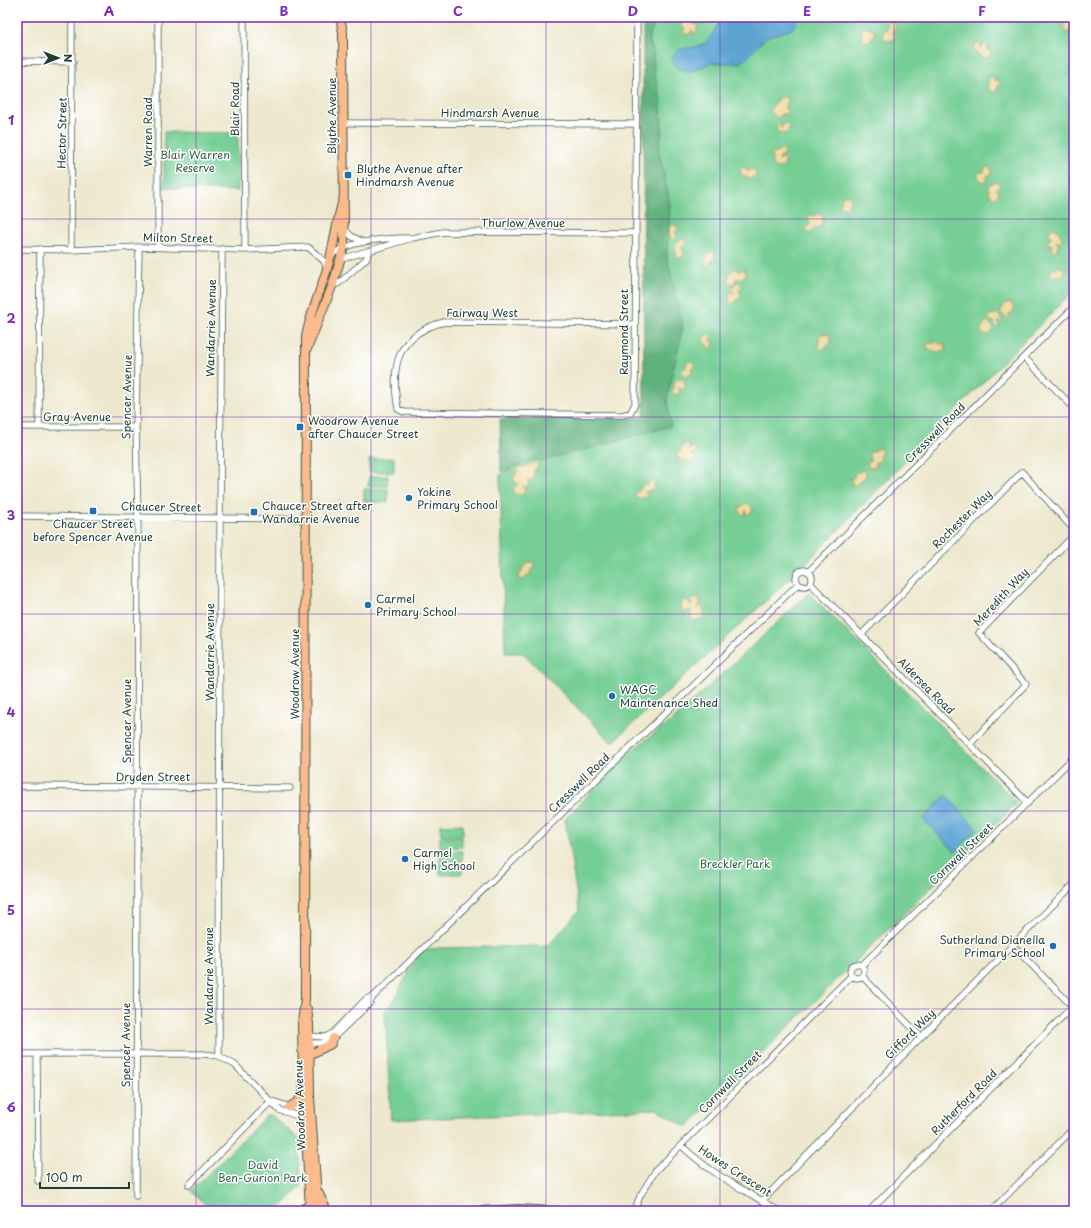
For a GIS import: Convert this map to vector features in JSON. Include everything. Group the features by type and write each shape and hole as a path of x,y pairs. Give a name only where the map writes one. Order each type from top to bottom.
{"main road":[{"name":"Blythe Avenue","path":"340,17 344,32"},
{"name":"Blythe Avenue","path":"333,284 344,247 344,32 347,17"},
{"name":"Blythe Avenue","path":"327,269 343,200"},
{"name":"Woodrow Avenue","path":"318,1211 317,1189 308,1114 303,1093 306,1039 305,519 308,328 327,269"},
{"name":"Woodrow Avenue","path":"307,349 333,284"},
{"path":"309,1055 331,1044 333,1038"},
{"name":"Woodrow Avenue","path":"306,1039 309,1055 308,1114 310,1208"},
{"path":"289,1107 298,1102 303,1093"},
{"path":"317,1189 327,1211"},
{"path":"300,1211 310,1208"},
{"path":"480,1211 518,1209 552,1211"}],"street":[{"name":"Hector Street","path":"71,250 72,17"},
{"name":"Warren Road","path":"158,17 158,247"},
{"name":"Blair Road","path":"244,17 245,250"},
{"name":"Raymond Street","path":"398,409 404,412 622,415 630,413 635,404 634,324 637,17"},
{"path":"17,61 73,62"},
{"name":"Hindmarsh Avenue","path":"343,123 636,124"},
{"path":"344,228 351,236 365,242"},
{"name":"Thurlow Avenue","path":"341,259 412,238 443,232 635,233"},
{"name":"Thurlow Avenue","path":"331,256 339,248 365,242 396,238 412,238"},
{"name":"Spencer Avenue","path":"136,1196 138,517 136,427 139,247"},
{"name":"Milton Street","path":"17,249 71,250 158,247 245,250 308,247 324,261 327,269"},
{"path":"39,427 40,249"},
{"name":"Wandarrie Avenue","path":"219,1056 222,249"},
{"path":"333,284 338,284 366,260 370,251"},
{"name":"Cresswell Road","path":"306,1039 322,1043 333,1038 370,1003 373,997 798,584 796,578 798,573 803,570 808,572 1074,307"},
{"name":"Fairway West","path":"398,409 395,372 401,350 414,336 427,327 444,322 634,324"},
{"path":"1024,358 1074,408"},
{"name":"Gray Avenue","path":"17,427 136,427"},
{"name":"Rochester Way","path":"861,635 1022,472 1074,530"},
{"name":"Chaucer Street","path":"17,516 305,519"},
{"name":"Meredith Way","path":"970,744 1026,684 979,634 1074,535"},
{"path":"798,584 803,586 810,583 811,577 808,572"},
{"name":"Aldersea Road","path":"810,583 1028,803"},
{"name":"Cornwall Street","path":"862,965 1074,757"},
{"name":"Dryden Street","path":"17,786 290,788"},
{"name":"Gifford Way","path":"762,1201 921,1037 1074,884"},
{"path":"1013,946 1073,1007"},
{"path":"855,964 862,965 864,972 862,976 857,978 851,976 849,972 851,966 855,964"},
{"name":"Cornwall Street","path":"634,1211 640,1196 656,1170 851,976"},
{"path":"862,976 921,1037"},
{"name":"Cresswell Road","path":"306,1039 326,1037 333,1034 366,999 373,997"},
{"name":"Rutherford Road","path":"869,1211 1073,1007"},
{"path":"17,1054 204,1054 219,1056 235,1065 280,1110 308,1114"},
{"path":"37,1054 38,1181"},
{"path":"271,1101 308,1114"},
{"path":"189,1185 271,1101"},
{"path":"991,1211 1074,1128"},
{"name":"Howes Crescent","path":"681,1145 694,1158 716,1173 779,1211"}],"green space":[{"path":"643,17 651,17 653,28 649,35 649,41 653,53 654,70 661,101 662,130 659,151 670,204 667,257 683,326 667,399 671,426 542,461 536,459 501,472 500,419 644,417"},
{"path":"645,17 1074,17 1074,290 795,574 612,743 523,653 505,653 500,475 513,468 522,455 649,423"},
{"name":"Blair Warren Reserve","path":"164,132 238,133 238,191 164,188"},
{"path":"394,458 394,472 369,472 369,459"},
{"path":"369,476 388,476 387,486 368,486"},
{"path":"364,489 388,489 388,502 364,502"},
{"name":"Breckler Park","path":"809,593 1017,803 687,1127 657,1109 391,1120 385,1010 394,1000 419,953 437,948 548,946 579,911 565,819 633,749 673,720"},
{"path":"463,824 463,835 441,835 440,825"},
{"path":"440,837 462,837 462,847 440,848"},
{"path":"440,851 462,851 462,861 440,862"},
{"path":"439,864 462,864 462,874 440,875"},
{"name":"David Ben-Gurion Park","path":"271,1115 299,1139 301,1187 279,1209 206,1205 191,1191 266,1116"}],"sand":[{"path":"1074,17 1074,22 1072,21 1073,30 1067,33 1064,21 1066,18"},
{"path":"689,20 698,26 696,33 693,33 692,30 690,34 685,34 683,31 685,28 681,27 682,22"},
{"path":"892,21 896,25 893,32 895,38 893,40 886,41 883,31 887,29 888,22"},
{"path":"863,28 875,30 875,33 869,42 863,41 861,31"},
{"path":"978,42 981,44 981,48 985,44 988,47 987,50 991,51 989,57 983,58 974,52 974,47"},
{"path":"990,76 994,77 994,80 1000,81 996,92 994,93 987,87"},
{"path":"779,97 784,97 787,99 784,107 787,111 785,114 781,114 780,117 777,118 770,110"},
{"path":"779,123 781,124 781,129 783,124 788,124 788,132 784,134 777,131 776,128"},
{"path":"783,150 785,151 784,154 779,159 780,161 782,158 784,159 785,165 781,168 775,167 772,165 772,154"},
{"path":"742,167 747,169 748,172 751,169 756,171 756,176 750,179 742,175 740,170"},
{"path":"985,167 991,168 992,174 987,176 987,181 982,182 977,175 979,172 984,172"},
{"path":"994,182 998,182 999,186 996,189 999,191 998,195 994,198 990,195 988,186"},
{"path":"843,195 848,195 851,197 847,208 840,206"},
{"path":"818,213 823,217 821,227 814,228 812,231 808,232 806,228 811,223 808,221 809,215 815,216"},
{"path":"672,225 676,225 678,230 677,232 675,231 677,238 674,240 671,239 669,230"},
{"path":"1052,228 1057,229 1062,238 1060,243 1056,241 1059,246 1056,252 1052,250 1052,245 1048,244 1048,240 1052,238 1049,233"},
{"path":"681,238 685,239 686,244 684,247 681,247 684,252 683,256 679,259 676,255 675,245"},
{"path":"712,251 715,252 714,260 711,260 710,266 706,265 705,260"},
{"path":"1060,267 1064,269 1064,275 1051,277 1051,270"},
{"path":"733,269 738,269 739,272 744,269 746,273 743,278 736,279 734,284 730,284 728,281 729,273 732,272"},
{"path":"737,282 742,284 742,287 739,290 741,296 734,303 730,304 729,294 730,292 735,293 731,289"},
{"path":"1006,303 1011,303 1014,308 1013,312 1009,314 1009,320 1000,312"},
{"path":"990,315 1000,315 1000,318 1003,319 1002,321 998,322 999,326 997,328 994,321 991,322 989,319"},
{"path":"987,320 994,328 989,335 984,335 981,333 981,329"},
{"path":"823,333 830,335 831,343 821,350 819,348 819,337"},
{"path":"709,334 713,336 710,340 714,341 711,349 703,342 704,338"},
{"path":"937,341 939,344 945,344 946,351 936,352 928,349 927,346 929,342 933,344"},
{"path":"691,361 695,365 694,368 691,368 693,373 685,377 681,371 686,367 687,362"},
{"path":"679,378 684,379 685,387 682,390 679,387 680,393 675,395 672,392 675,381"},
{"path":"686,443 690,445 688,449 690,450 693,447 696,449 695,454 691,455 696,458 691,463 687,460 682,462 676,455 677,452 681,451 683,445"},
{"path":"879,448 881,449 881,455 879,456 881,459 879,462 875,462 876,467 869,468 867,463 871,460 869,453"},
{"path":"534,462 537,462 538,466 534,471 534,480 527,480 529,484 526,487 523,486 525,490 522,494 519,495 514,493 514,486 518,485 513,479 519,467 528,466"},
{"path":"866,471 866,477 861,479 857,485 853,485 850,478 854,478 854,474"},
{"path":"650,481 654,482 655,488 645,492 648,494 645,498 636,498 635,493 640,490 642,484 648,485"},
{"path":"747,503 752,507 752,512 747,515 746,510 745,514 741,515 739,508"},
{"path":"531,562 535,564 532,570 525,579 519,580 518,577 522,572 522,567 525,567 526,563"},
{"path":"699,598 700,604 697,609 700,606 703,607 704,617 695,621 691,619 691,610 686,612 681,611 682,601 687,600 691,606 693,599"}],"water":[{"path":"723,17 795,17 796,24 792,29 766,37 747,58 739,63 712,63 691,71 678,69 672,60 673,55 679,50 705,43"},
{"path":"946,795 977,829 955,852 923,819"}],"place":[{"name":"Blythe Avenue after Hindmarsh Avenue","path":"348,175"},
{"name":"Woodrow Avenue after Chaucer Street","path":"300,427"},
{"name":"Yokine Primary School","path":"409,498"},
{"name":"Chaucer Street before Spencer Avenue","path":"93,511"},
{"name":"Chaucer Street after Wandarrie Avenue","path":"254,512"},
{"name":"Carmel Primary School","path":"368,605"},
{"name":"WAGC Maintenance Shed","path":"612,696"},
{"name":"Carmel High School","path":"405,859"},
{"name":"Sutherland Dianella Primary School","path":"1053,946"}]}
